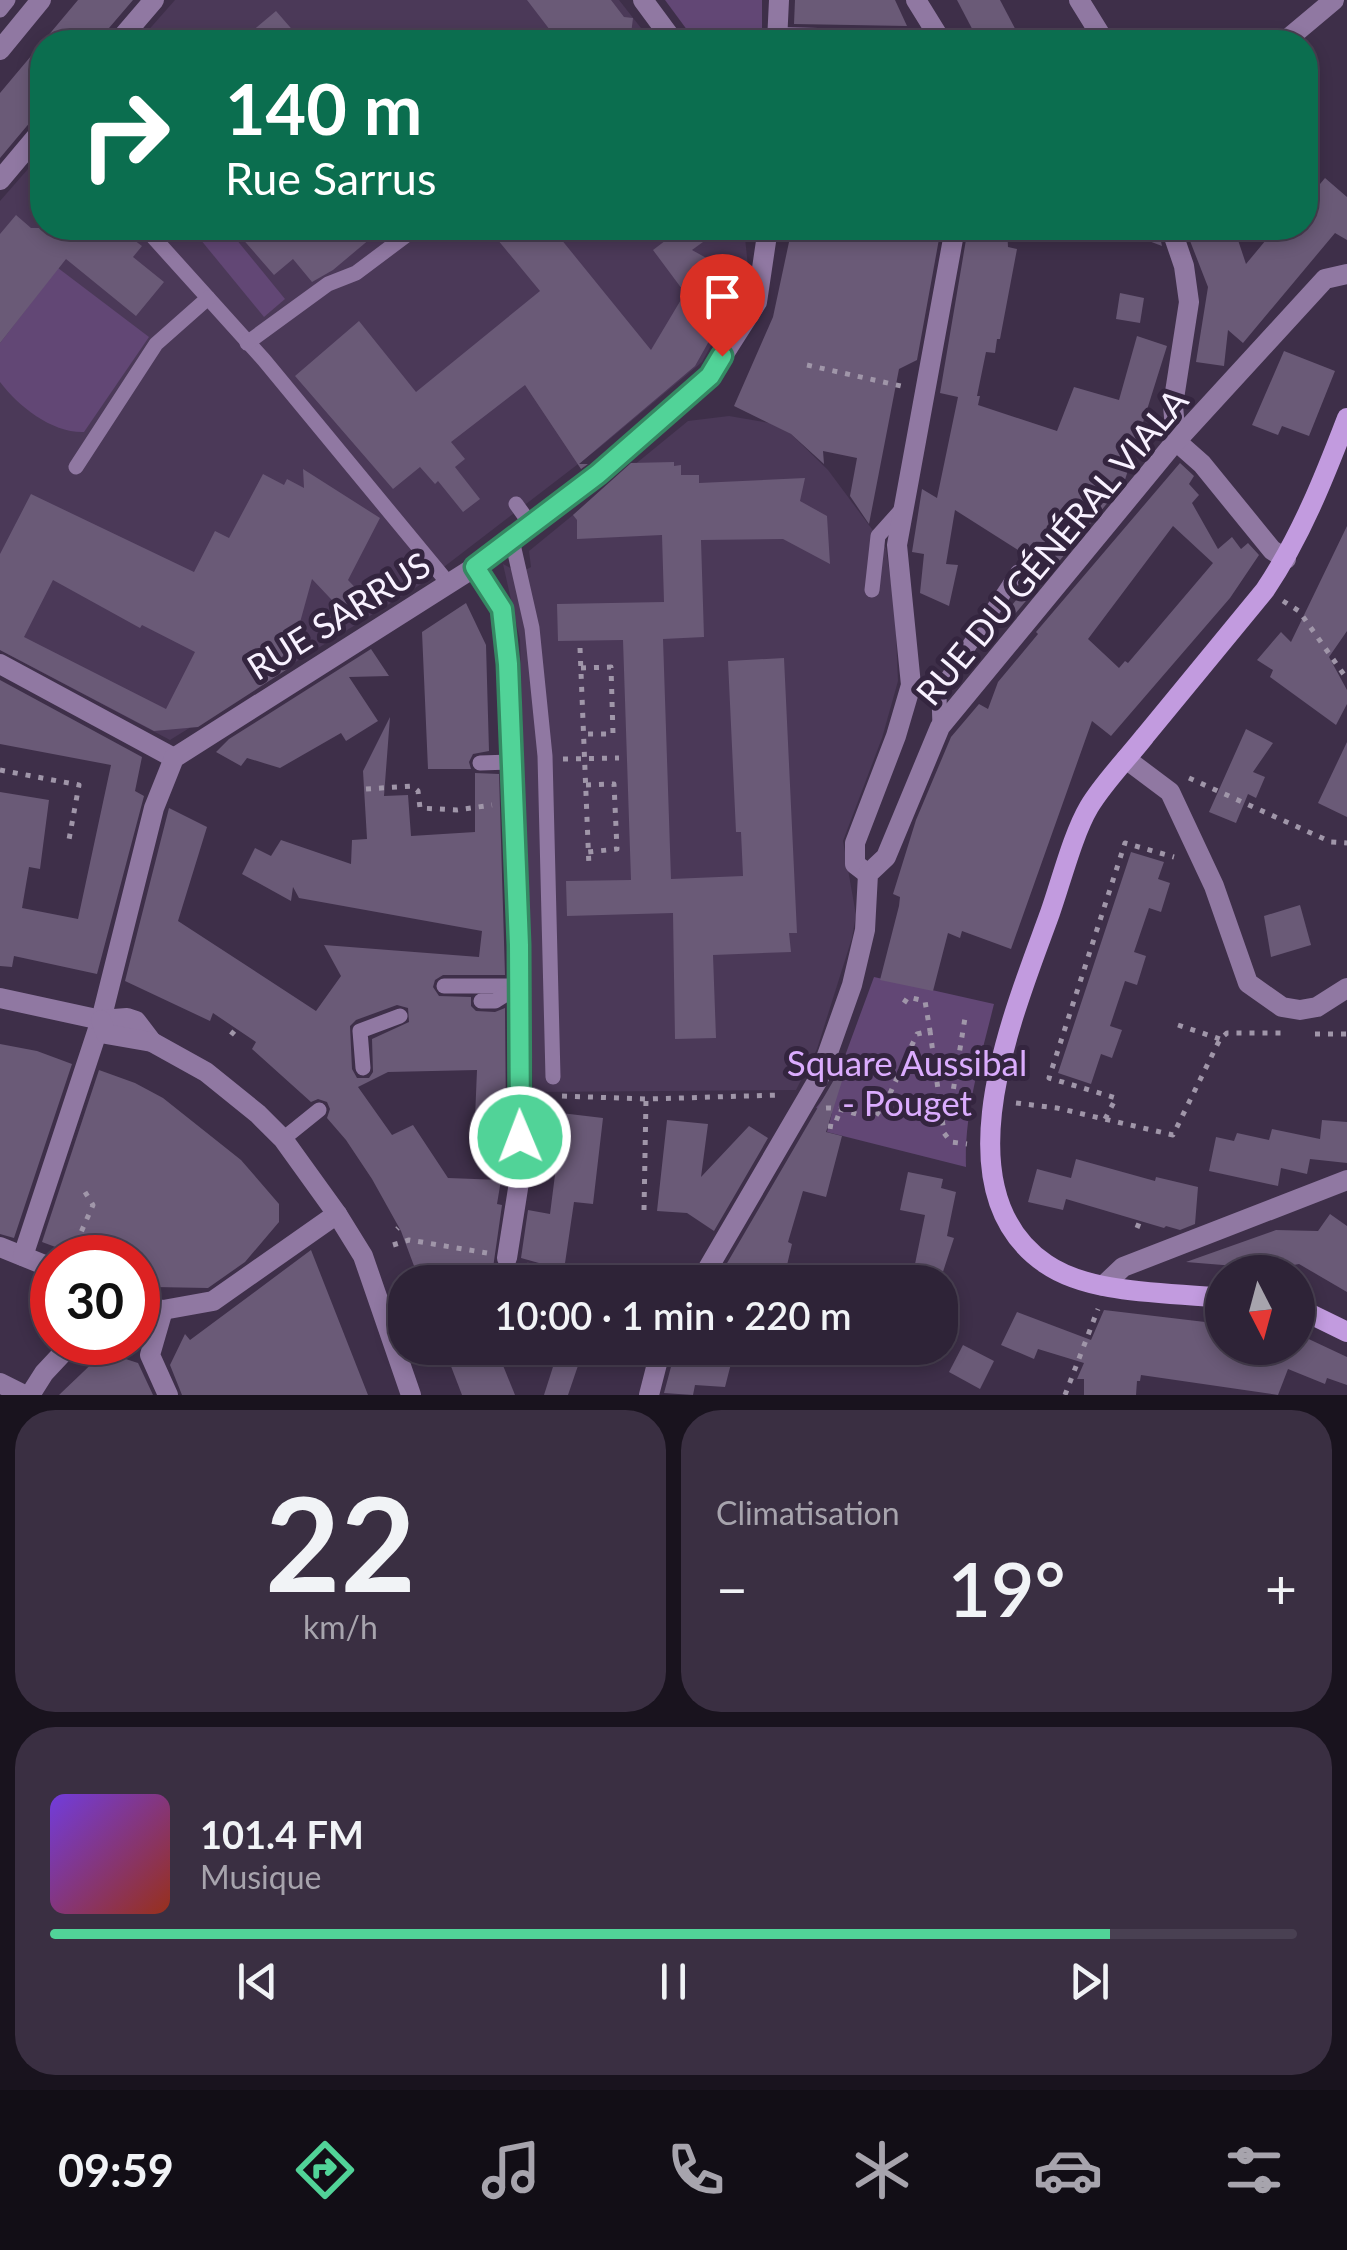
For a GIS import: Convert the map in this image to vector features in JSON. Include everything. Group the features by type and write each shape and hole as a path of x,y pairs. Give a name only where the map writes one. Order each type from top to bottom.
{"main road":[{"path":"1205,1296 1103,1286 1064,1275 1043,1262 1018,1238 994,1191 989,1158 995,1100 1007,1041 1088,808 1286,559 1314,505 1347,418"},
{"path":"1315,1316 1347,1332"}],"street":[{"path":"0,50 42,0"},
{"path":"128,30 154,0"},
{"path":"643,0 665,30"},
{"path":"777,30 778,0"},
{"path":"916,0 935,30"},
{"path":"1079,0 1098,30"},
{"path":"1298,30 1334,0"},
{"path":"0,180 30,144"},
{"name":"RUE SARRUS","path":"174,758 475,567 598,474 710,376 757,302 766,240"},
{"path":"710,1265 819,1078 852,985 865,930 868,874 855,864 854,843 896,736 911,684 898,545 952,240"},
{"path":"1175,240 1189,302 1173,405 1176,441 1202,464 1272,550 1286,559"},
{"name":"RUE DU GÉNÉRAL VIALA","path":"868,874 886,857 940,727 1176,441 1325,279 1347,274"},
{"path":"475,567 502,609 508,664 519,986 520,1176 515,1261"},
{"path":"0,664 174,758 154,808 101,1020 24,1256"},
{"path":"1126,759 1170,792 1214,886 1248,982 1282,1007 1300,1010 1317,1007 1347,988"},
{"path":"0,998 101,1020"},
{"path":"101,1020 106,1034 152,1042 206,1072 283,1140 364,1256 411,1395"},
{"path":"1103,1286 1123,1267 1347,1180"},
{"path":"160,1309 214,1302 338,1214"},
{"path":"0,1247 30,1259"},
{"path":"163,1310 150,1355 168,1395"},
{"path":"0,1383 27,1395 51,1365"},
{"path":"649,1395 657,1365"}],"lane":[{"path":"0,10 8,0"},
{"path":"156,240 449,584"},
{"path":"247,343 328,284 356,273 400,240"},
{"path":"76,467 156,344 208,298"},
{"path":"516,504 531,525"},
{"path":"872,590 878,536 904,506"},
{"path":"512,540 532,628 545,756 553,1077"},
{"path":"940,727 939,696 947,679 1018,572"},
{"path":"480,763 512,762"},
{"path":"444,986 519,986"},
{"path":"481,1001 495,1001 519,986"},
{"path":"362,1068 360,1031 400,1016"},
{"path":"283,1140 318,1110"}],"path":[{"path":"807,365 912,388"},
{"path":"1300,612 1347,679"},
{"path":"580,648 589,866"},
{"path":"580,668 611,667 613,734 582,734"},
{"path":"545,756 619,758"},
{"path":"0,770 79,786 68,845"},
{"path":"1181,774 1331,842 1347,844"},
{"path":"585,785 614,784 616,817 617,849 588,852"},
{"path":"366,788 412,786 418,791 420,808 457,810 505,804"},
{"path":"1105,1120 1116,1098 1049,1078 1124,843 1184,860"},
{"path":"904,1002 908,997 925,1001 944,1133 951,1142 976,1146"},
{"path":"944,1112 950,1104 966,1018"},
{"path":"1178,1025 1220,1039"},
{"path":"822,1108 839,1107 875,1118 917,1034 930,1031"},
{"path":"1020,1104 1173,1136 1220,1039 1227,1033 1347,1034"},
{"path":"550,1096 646,1099 777,1095"},
{"path":"828,1126 834,1127 845,1097"},
{"path":"644,1210 646,1099"},
{"path":"80,1235 92,1205 85,1192"},
{"path":"393,1245 410,1240 483,1252"},
{"path":"515,1261 527,1265"},
{"path":"1065,1395 1096,1314"}],"shaded area":[{"path":"175,0 619,0 643,30 149,30"},
{"path":"30,167 30,240 745,240 749,276 702,362 599,448 423,583 170,740 0,650 0,201"},
{"path":"729,416 770,423 791,434 828,470 886,548 895,610 898,681 882,738 843,841 856,915 852,938 817,1049 796,1090 533,1092 520,640 503,564 520,573 531,567 529,551 688,421"}],"green space":[{"path":"665,0 762,0 762,30 687,30"},
{"path":"201,240 237,240 285,299 264,317"},
{"path":"58,268 149,337 84,432 60,428 37,417 0,382 0,343"},
{"name":"Square Aussibal - Pouget","path":"874,977 994,1004 971,1105 966,1167 827,1132 832,1113 816,1108 835,1083"}],"building":[{"path":"78,0 133,0 107,30 53,30"},
{"path":"527,0 611,0 624,17 633,18 632,30 550,30"},
{"path":"795,0 895,0 907,26 794,24"},
{"path":"957,0 1000,0 1016,30 973,30"},
{"path":"276,11 293,30 253,30"},
{"path":"30,57 30,122 0,158 0,93"},
{"path":"1325,178 1347,197 1347,240 1335,233 1243,343 1228,330 1224,366 1196,362 1208,287 1190,240 1238,240 1246,264 1266,240 1318,240 1318,186"},
{"path":"16,215 30,227 30,240 134,240 142,246 133,257 164,282 136,316 66,259 0,343 0,234"},
{"path":"243,240 369,240 312,282 293,259 274,275"},
{"path":"498,240 562,240 651,350 685,293 653,250 666,240 701,240 692,250 744,279 695,366 579,464 588,464 581,469 525,385 451,442 465,459 455,467 480,499 463,512 438,481 435,484 420,467 393,489 295,376 359,321 416,392 540,291"},
{"path":"789,240 939,240 917,360 899,369 869,524 850,496 857,458 823,451 824,464 791,434 734,406 773,317"},
{"path":"966,240 1008,240 1008,247 1017,249 1000,339 995,353 986,352 978,405 1057,431 1074,387 1119,400 1137,336 1167,346 1124,483 1051,571 955,510 946,564 958,565 949,606 920,593 924,554 912,552 922,489 937,498 958,397 940,393"},
{"path":"1120,293 1144,298 1140,323 1116,319"},
{"path":"1284,351 1335,371 1309,436 1282,426 1278,435 1252,425"},
{"path":"674,462 674,466 681,465 681,475 699,475 699,483 805,478 800,501 827,516 830,564 783,539 701,540 704,637 663,639 671,879 743,876 741,832 736,832 728,661 784,658 797,933 789,933 791,952 713,955 716,1038 675,1039 673,913 567,916 566,881 631,880 623,640 558,641 557,604 664,602 662,535 577,539 577,520 573,515 631,463"},
{"path":"1180,463 1194,476 1189,484 1199,495 1192,503 1218,549 1232,537 1241,549 1248,543 1259,555 1230,598 1111,736 1092,721 1011,949 962,931 960,938 948,933 933,991 880,980 899,906 900,897 893,894 916,820 951,737 979,704 988,709 998,682","holes":["1173,526 1213,563 1128,663 1125,661 1119,668 1088,639"]},
{"path":"303,469 380,518 348,580 364,597 346,615 312,579 299,626 282,657 289,668 198,727 154,731 0,650 0,554 31,494 194,572 215,531 229,538 263,474 284,485 287,479 304,488","holes":["53,580 140,628 142,625 195,652 166,709 24,637"]},
{"path":"1347,526 1347,631 1329,657 1347,690 1347,704 1336,725 1270,677 1273,670 1257,660 1281,632 1291,642"},
{"path":"1036,576 1046,577 1014,615 1008,610"},
{"path":"466,603 486,645 489,751 473,754 471,769 428,769 422,632"},
{"path":"371,649 389,676 349,677 378,721 346,741 341,733 280,768 247,758 241,766 216,752 229,739"},
{"path":"0,680 142,757 135,791 144,796 97,974 14,956 12,967 0,966 0,792 49,800 40,869 29,867 22,908 78,919 111,765 0,744"},
{"path":"390,717 384,796 408,795 411,836 475,832 475,773 499,774 505,975 443,975 433,987 439,996 471,997 471,1006 476,1011 505,1008 506,1118 475,1118 477,1070 388,1072 358,1087 392,1135 413,1125 448,1178 501,1180 497,1204 502,1205 493,1265 414,1265 401,1231 372,1179 327,1118 327,1102 311,1102 252,1049 256,1042 213,1013 210,1021 125,981 169,808 207,827 178,921 316,1011 341,976 324,945 479,957 482,931 299,898 293,887 291,901 242,874 255,848 271,856 281,840 351,864 352,840 367,839 363,771","holes":["397,1005 408,1008 409,1022 372,1039 373,1072 369,1078 357,1078 352,1069 350,1026 356,1020"]},
{"path":"1246,729 1273,743 1253,772 1265,777 1256,798 1248,794 1236,823 1209,812"},
{"path":"1347,742 1347,817 1318,803"},
{"path":"1131,852 1164,862 1158,879 1170,883 1161,912 1149,908 1134,952 1146,956 1137,985 1125,981 1110,1026 1122,1030 1112,1058 1101,1054 1091,1084 1058,1073"},
{"path":"1300,905 1311,945 1271,957 1264,916"},
{"path":"0,1044 37,1051 72,1064 14,1238 0,1234"},
{"path":"99,1070 163,1098 241,1160 279,1204 279,1222 245,1262 208,1288 160,1287 160,1235 44,1235"},
{"path":"835,1078 842,1081 826,1132 842,1136 826,1197 803,1191 788,1242 792,1244 787,1265 726,1265"},
{"path":"561,1113 603,1118 593,1204 574,1202 565,1265 546,1265 521,1258 528,1210 550,1214 556,1167 549,1165 552,1144 558,1144"},
{"path":"667,1120 708,1124 701,1177 749,1126 768,1138 714,1231 687,1213 657,1211"},
{"path":"1322,1120 1347,1122 1347,1163 1310,1159 1307,1174 1281,1168 1278,1186 1209,1171 1216,1137 1234,1141 1237,1133 1269,1140 1272,1129 1320,1139"},
{"path":"1076,1159 1155,1181 1156,1177 1198,1187 1195,1224 1180,1230 1164,1228 1066,1199 1063,1210 1028,1202 1037,1169 1071,1178"},
{"path":"908,1172 943,1179 941,1188 956,1192 947,1236 954,1238 945,1265 915,1265 925,1215 900,1210"},
{"path":"1330,1214 1347,1226 1347,1292 1315,1273 1315,1255 1206,1255 1276,1230 1318,1231"},
{"path":"311,1250 368,1395 182,1395 170,1365 185,1334 190,1340"},
{"path":"1205,1255 1205,1264 1186,1262"},
{"path":"1104,1310 1205,1322 1205,1365 1315,1365 1315,1342 1347,1357 1347,1385 1327,1378 1325,1384 1288,1369 1278,1395 1141,1375 1136,1395 1084,1395 1084,1379 1077,1379 1084,1363 1038,1349 1034,1359 1001,1345 1017,1312 1091,1340"},
{"path":"963,1345 994,1361 980,1389 949,1372 953,1365 958,1365"},
{"path":"90,1365 139,1365 153,1395 59,1395"},
{"path":"451,1365 503,1365 515,1395 462,1395"},
{"path":"554,1365 578,1365 568,1395 544,1395"},
{"path":"671,1365 731,1365 725,1387 695,1385 693,1395 664,1393"}],"route":[{"path":"520,1137 519,945 508,664 502,609 475,567 598,474 710,376 722,356"}]}
